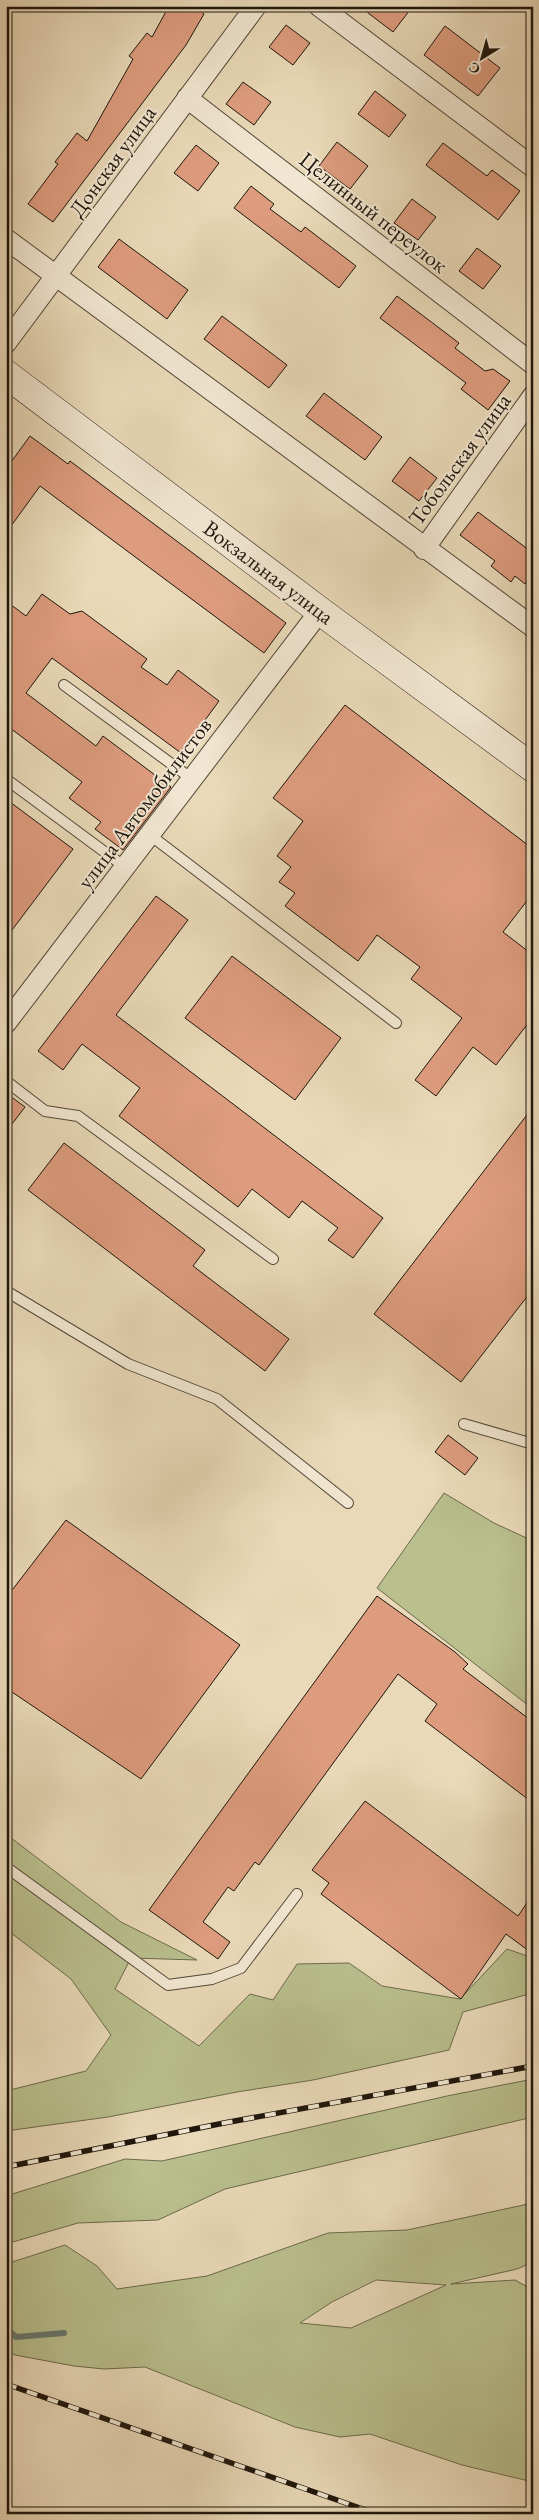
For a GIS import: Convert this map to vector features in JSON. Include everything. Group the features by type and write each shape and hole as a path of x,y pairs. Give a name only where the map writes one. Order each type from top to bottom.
{"main road":[{"name":"Вокзальная улица","path":"6,374 320,611 533,768"}],"street":[{"name":"Донская улица","path":"6,343 256,6"},
{"path":"319,6 533,167"},
{"name":"Целинный переулок","path":"187,98 533,364"},
{"path":"6,239 424,549 533,627"},
{"name":"Тобольская улица","path":"424,549 533,396"},
{"name":"улица Автомобилистов","path":"6,1023 320,611"}],"lane":[{"path":"64,685 192,779"},
{"path":"6,779 125,867"},
{"path":"150,835 396,1022"},
{"path":"6,1081 46,1111 78,1116 273,1259"},
{"path":"6,1291 128,1364 218,1399 348,1503"},
{"path":"464,1424 533,1444"},
{"path":"6,1866 168,1985 212,1980 241,1968 297,1894"}],"green space":[{"path":"444,1493 494,1523 533,1541 533,1709 377,1588"},
{"path":"6,1834 121,1922 197,1960 131,1958 115,1989 199,2046 250,1994 273,2000 297,1964 349,1963 382,1986 460,1999 507,1949 533,1958 533,1993 463,2012 449,2050 313,2080 237,2092 108,2117 6,2131 6,2091 86,2071 111,2035 71,1979 6,1929"},
{"path":"533,2079 533,2117 225,2189 158,2220 78,2223 6,2244 6,2196 125,2159 162,2161 447,2096"},
{"path":"533,2203 533,2262 517,2269 451,2284 515,2280 533,2290 533,2482 462,2465 370,2434 340,2437 295,2427 145,2367 104,2369 74,2366 15,2355 6,2351 6,2264 65,2245 97,2266 117,2289 207,2276 328,2233 407,2230","holes":["376,2280 446,2285 351,2328 300,2323 332,2302"]}],"building":[{"path":"169,6 194,6 204,14 186,45 53,222 28,204 58,164 55,162 77,133 87,141 133,59 129,56 147,33 152,37"},
{"path":"359,6 413,6 393,32"},
{"path":"286,25 310,43 293,65 269,47"},
{"path":"445,26 500,68 478,96 424,55"},
{"path":"243,82 271,102 254,125 226,104"},
{"path":"375,91 406,115 389,137 358,114"},
{"path":"337,142 368,166 350,189 319,166"},
{"path":"443,143 487,176 492,170 520,191 498,220 426,165"},
{"path":"196,145 219,163 198,191 174,173"},
{"path":"251,186 274,204 270,209 301,232 305,227 356,266 339,288 234,208"},
{"path":"412,199 436,217 418,240 394,223"},
{"path":"119,239 188,290 167,319 98,267"},
{"path":"477,248 501,266 483,289 459,271"},
{"path":"397,296 459,343 455,348 485,371 493,369 510,381 488,410 461,389 466,383 380,318"},
{"path":"222,316 287,365 269,388 204,339"},
{"path":"324,393 382,437 365,460 306,416"},
{"path":"30,436 68,464 70,461 286,623 264,653 40,486 6,533 6,469"},
{"path":"410,457 437,478 419,501 392,481"},
{"path":"478,512 533,553 533,574 525,584 515,576 511,582 491,566 495,561 460,535"},
{"path":"42,594 70,614 82,611 147,659 141,667 167,685 178,670 219,701 181,753 52,658 26,693 96,746 103,736 171,787 123,850 95,829 101,822 69,798 82,782 6,725 6,601 26,616"},
{"path":"345,705 533,849 533,893 503,932 533,955 533,1017 496,1065 473,1047 436,1096 415,1080 462,1018 411,979 420,967 377,935 358,961 285,906 295,893 279,882 291,867 277,856 303,821 273,798"},
{"path":"6,799 73,849 6,938"},
{"path":"156,896 188,920 116,1015 383,1218 353,1258 328,1240 338,1228 302,1201 289,1218 252,1189 238,1207 119,1116 140,1088 82,1044 63,1070 38,1051"},
{"path":"232,956 341,1038 295,1100 185,1018"},
{"path":"6,1093 25,1107 6,1132"},
{"path":"533,1107 533,1289 461,1382 374,1314"},
{"path":"64,1143 205,1250 193,1266 289,1339 265,1371 28,1190"},
{"path":"448,1435 478,1458 465,1475 435,1452"},
{"path":"66,1520 240,1645 141,1779 6,1688 6,1598"},
{"path":"377,1596 455,1652 468,1664 463,1669 533,1722 533,1803 425,1721 437,1704 398,1674 259,1865 255,1862 234,1891 228,1887 203,1922 230,1942 218,1959 149,1910"},
{"path":"365,1801 518,1916 533,1894 533,1954 506,1934 461,1999 321,1894 329,1883 312,1870"}],"waterway":[{"path":"6,2328 16,2337 64,2333"}],"railway":[{"path":"6,2167 224,2123 533,2066"},
{"path":"6,2384 377,2514"}]}
